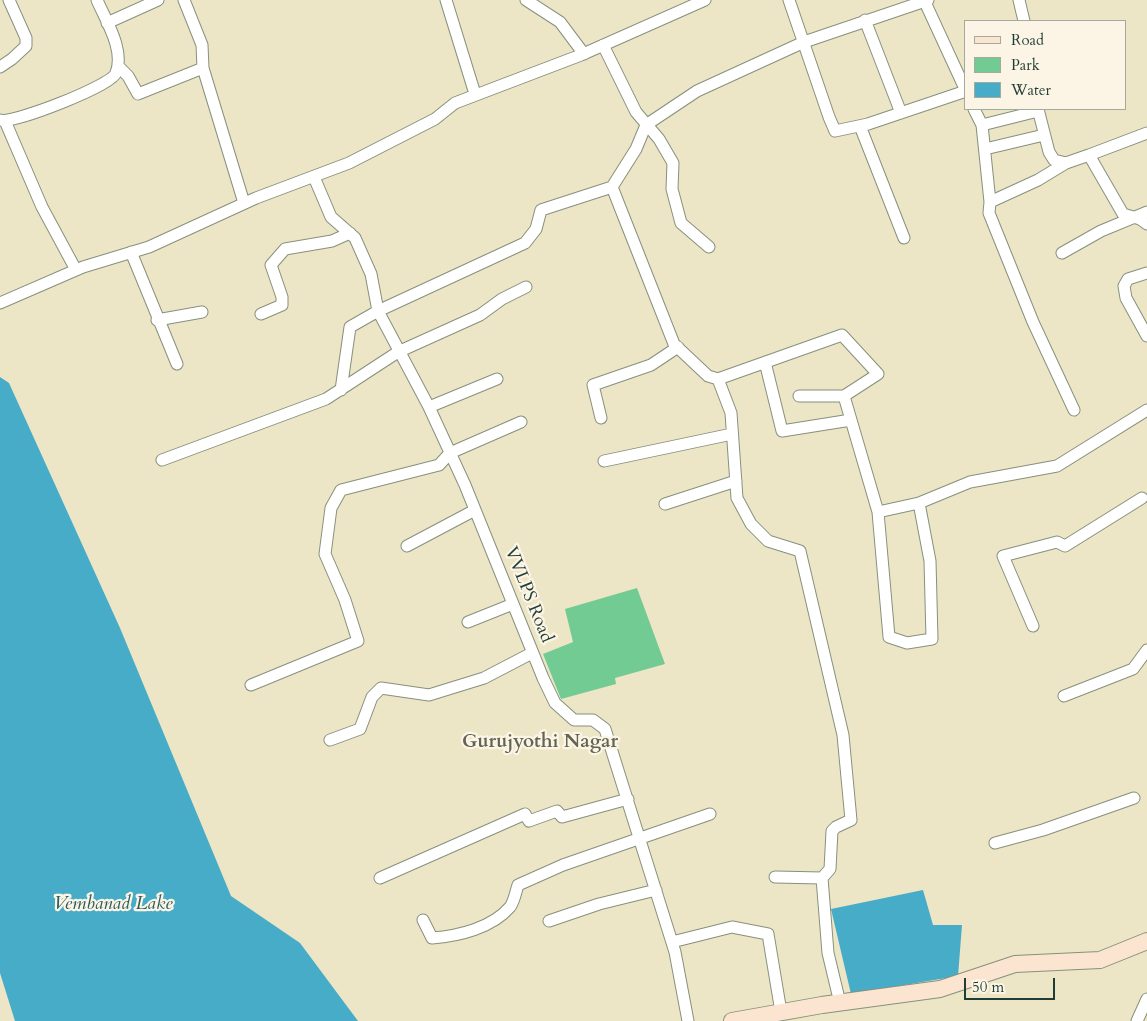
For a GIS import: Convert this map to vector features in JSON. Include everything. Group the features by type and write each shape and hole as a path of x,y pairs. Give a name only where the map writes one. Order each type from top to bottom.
{"street":[{"path":"0,67 26,46 26,38 9,0"},
{"path":"76,270 42,207 2,120 102,85 116,74 120,56 97,0"},
{"path":"107,23 158,0"},
{"path":"184,0 202,45 203,68 244,203"},
{"path":"446,0 474,94"},
{"path":"526,0 560,22 584,54"},
{"path":"789,0 836,131 860,126 964,92"},
{"path":"341,390 350,327 378,311 525,243 536,229 541,210 612,187 636,150 646,125 697,91 804,42 926,0 964,86"},
{"path":"1020,0 1024,20"},
{"path":"0,302 76,270 149,247 244,203 314,177 379,149 435,119 455,103 474,94 584,54 697,2"},
{"path":"865,20 901,113"},
{"path":"603,45 636,112 659,139 673,163 672,189 681,223 709,247"},
{"path":"118,66 128,76 138,94 203,68"},
{"path":"974,110 982,125 990,202 989,214 1033,322 1074,410"},
{"path":"982,125 1038,110 1051,156 1059,162 1066,163"},
{"path":"860,126 904,238"},
{"path":"990,202 1038,180 1066,163 1147,133"},
{"path":"985,149 1044,135"},
{"path":"1089,155 1098,167 1123,214 1147,224"},
{"name":"VVLPS Road","path":"314,177 331,217 355,238 371,274 378,311 398,352 429,407 450,453 475,510 532,653 555,703 574,720 594,720 605,728 672,942 688,1021"},
{"path":"612,187 678,347 708,376 718,379 842,335 878,374 844,396 799,396"},
{"path":"1062,253 1101,231 1147,212"},
{"path":"261,314 282,306 282,297 271,265 285,249 332,241 350,233"},
{"path":"131,252 177,364"},
{"path":"1147,272 1128,279 1124,286 1126,298 1147,336"},
{"path":"162,460 326,400 398,352 480,315 502,299 526,287"},
{"path":"158,320 202,312"},
{"path":"601,418 593,385 651,364 678,347"},
{"path":"765,362 782,431 851,420"},
{"path":"429,407 497,379"},
{"path":"718,379 731,413 737,498 751,524 768,541 800,551 843,735 852,820 836,827 832,831 830,869 822,878 828,953 840,1003"},
{"path":"844,396 878,512 889,637 907,642 932,638 930,561 918,503"},
{"path":"878,512 918,503 970,482 1058,466 1147,410"},
{"path":"251,685 358,641 325,554 331,508 341,490 439,465 450,453 521,422"},
{"path":"604,461 732,434"},
{"path":"665,504 736,481"},
{"path":"1034,626 1003,556 1057,542 1065,546 1142,498"},
{"path":"407,546 475,510"},
{"path":"468,622 513,604"},
{"path":"1064,696 1133,668 1147,650"},
{"path":"330,740 360,729 372,697 381,688 429,695 484,678 532,653"},
{"path":"995,843 1043,830 1134,798"},
{"path":"380,878 525,814 529,821 558,811 562,817 628,800"},
{"path":"423,920 432,938 452,936 483,925 491,922 511,906 518,884 563,865 641,840 710,814"},
{"path":"775,877 822,878"},
{"path":"549,921 599,904 656,890"},
{"path":"672,942 732,927 768,934 781,1012"},
{"path":"732,1021 940,988 1015,964 1100,960 1147,941"},
{"path":"1137,1021 1147,999"}],"green space":[{"path":"637,588 665,664 615,678 616,684 561,699 543,654 573,642 565,609"}],"water":[{"name":"Vembanad Lake","path":"0,377 9,383 120,628 231,896 300,943 358,1021 15,1021 0,973"},
{"path":"923,890 933,925 962,925 958,976 851,994 831,909"}],"district":[{"name":"Gurujyothi Nagar","path":"540,743"}]}
